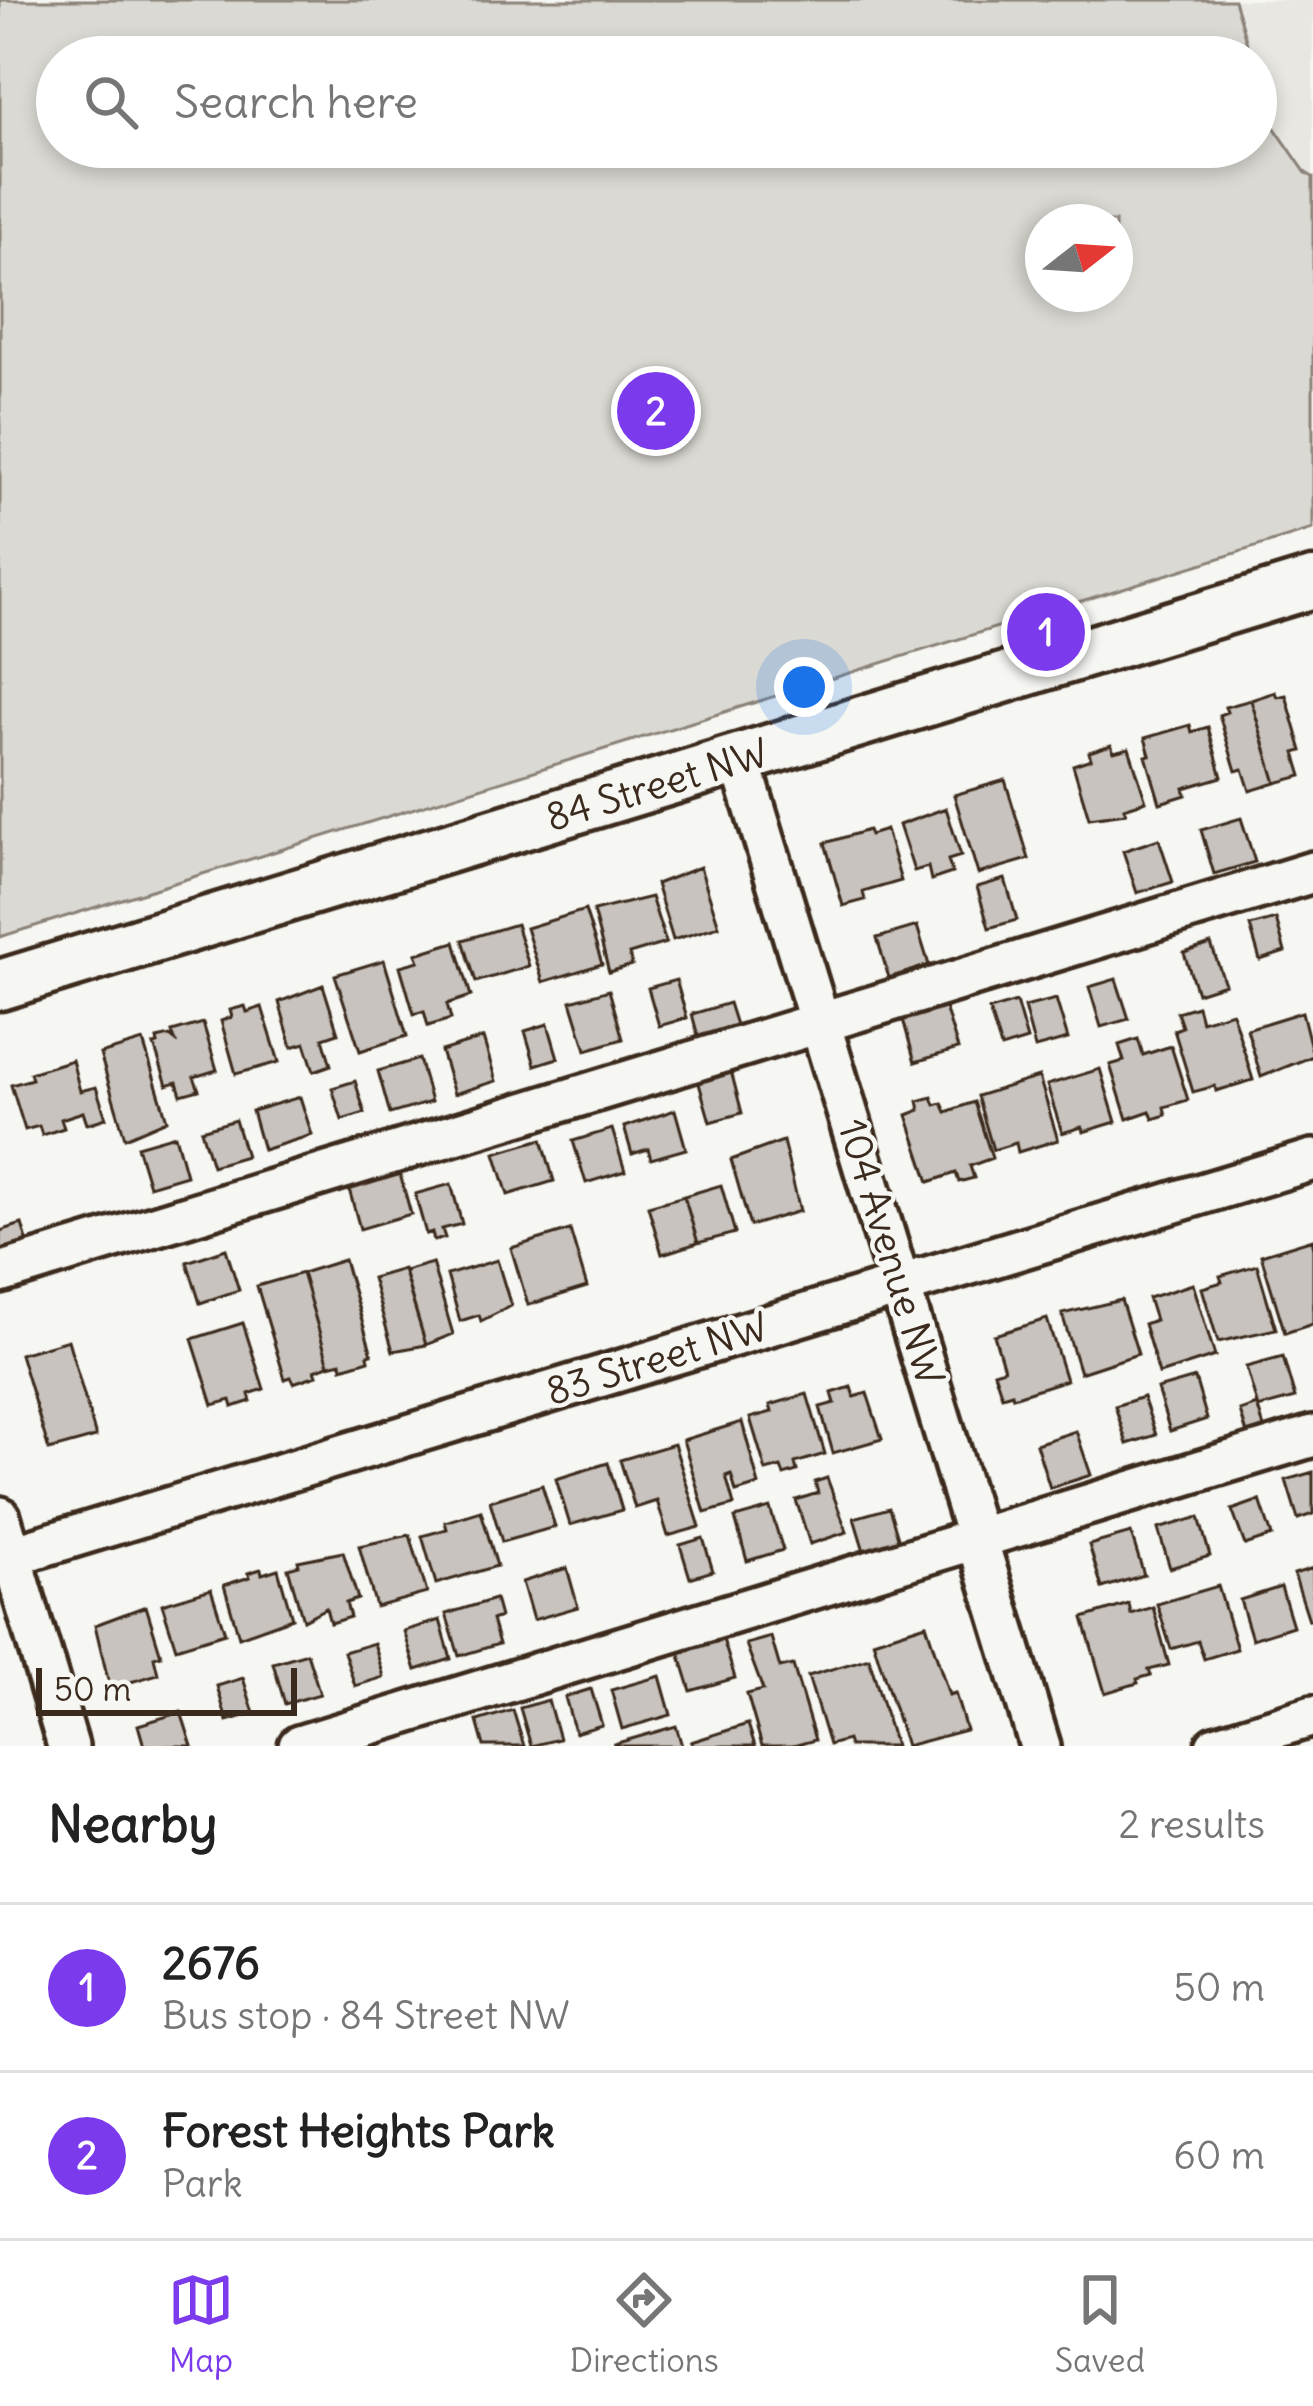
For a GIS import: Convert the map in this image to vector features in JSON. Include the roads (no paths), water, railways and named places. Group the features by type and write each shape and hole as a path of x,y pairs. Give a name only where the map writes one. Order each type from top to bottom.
{"main road":[{"name":"84 Street NW","path":"0,985 1313,584"}],"street":[{"name":"104 Avenue NW","path":"740,760 1040,1746"},
{"path":"0,1273 1313,872"},
{"name":"83 Street NW","path":"6,1557 1313,1160"},
{"path":"299,1746 1313,1436"},
{"path":"0,1516 6,1557 68,1746"},
{"path":"1216,1746 1313,1716"}],"place":[{"name":"Forest Heights Park","path":"656,411"},
{"name":"2676","path":"1046,632"}]}
